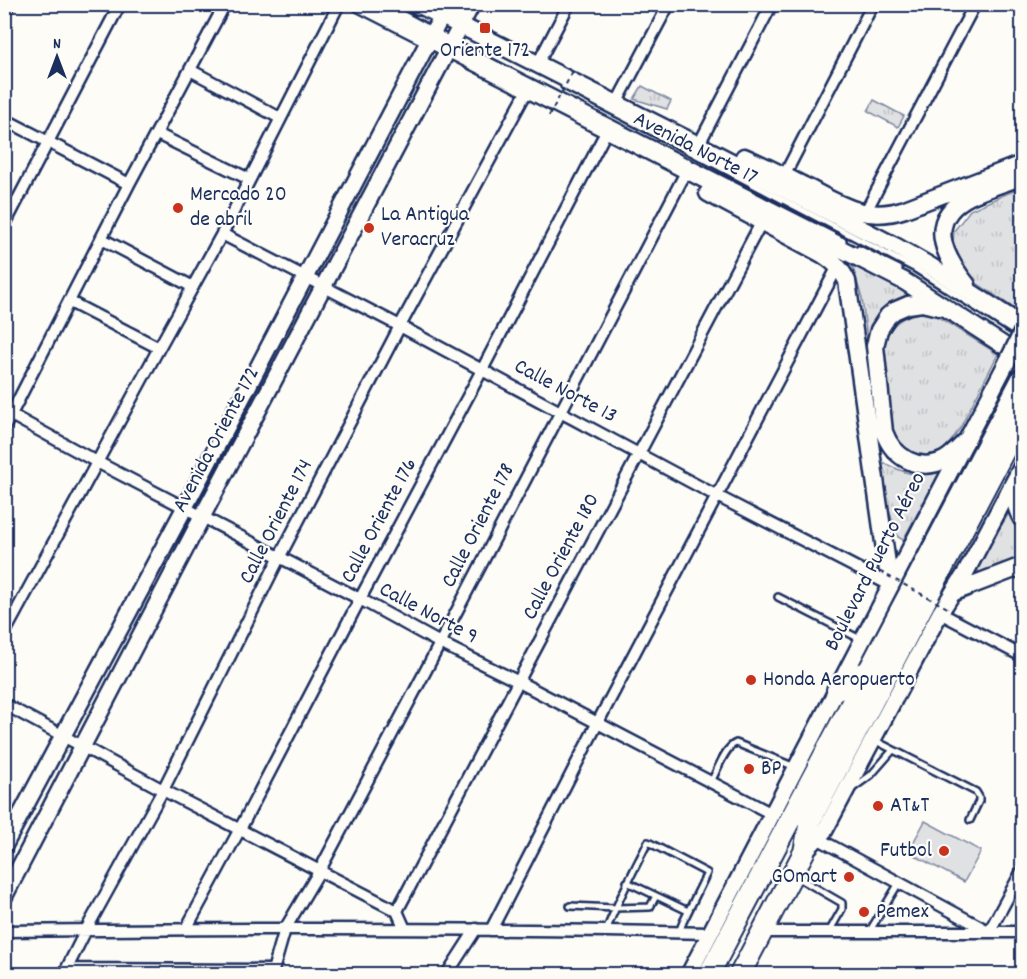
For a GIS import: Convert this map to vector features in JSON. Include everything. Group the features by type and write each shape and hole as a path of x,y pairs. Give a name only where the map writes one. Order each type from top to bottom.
{"highway":[{"path":"709,975 1023,379"},
{"path":"740,975 793,874 811,845 810,821 1023,417"},
{"path":"837,690 869,670"}],"main road":[{"name":"Avenida Norte 17","path":"362,4 437,22 457,37 537,65 616,104 895,246 976,295 1016,328"},
{"name":"Avenida Norte 17","path":"420,9 528,89 904,281 956,315 1005,353"},
{"path":"698,146 728,150 849,209 878,214 897,212 1023,164"},
{"path":"687,170 705,191 822,254 833,261 844,275 849,287 890,585"},
{"path":"976,295 954,268 947,254 943,239 944,223 960,202 1023,177"},
{"path":"956,315 930,304 908,305 894,311 883,323 875,346 884,432 894,450 910,462 930,464 943,460 965,442"},
{"path":"1019,474 1014,492 1016,505 1023,519"},
{"path":"954,592 1023,566"}],"street":[{"path":"4,13 9,4"},
{"path":"4,226 120,4"},
{"path":"4,428 8,412 70,302 129,184 225,4"},
{"path":"4,634 222,234 339,4"},
{"name":"Avenida Oriente 172","path":"4,897 201,517 457,37 472,4"},
{"path":"537,65 569,4"},
{"path":"616,104 669,4"},
{"path":"698,146 771,4"},
{"path":"784,176 873,4"},
{"path":"865,213 975,4"},
{"name":"Avenida Oriente 172","path":"4,846 185,507 437,22"},
{"path":"190,70 280,118"},
{"name":"Calle Oriente 174","path":"66,973 86,930 163,790 279,558 400,326 528,89"},
{"path":"4,119 129,184"},
{"name":"Calle Oriente 176","path":"186,929 607,130"},
{"path":"157,134 249,179"},
{"name":"Calle Oriente 178","path":"272,972 285,929 320,870 687,170"},
{"name":"Calle Oriente 180","path":"398,911 762,221"},
{"name":"Calle Norte 13","path":"222,234 890,585"},
{"path":"102,239 193,287"},
{"path":"491,930 838,266"},
{"path":"70,302 159,348"},
{"name":"Boulevard Puerto Aéreo","path":"689,975 965,442 1016,328"},
{"name":"Calle Norte 9","path":"8,412 97,462 440,643 772,814"},
{"path":"989,932 899,883 811,845 825,830 946,612 954,592 1019,474"},
{"path":"946,612 1023,656"},
{"path":"4,704 163,790 398,911 405,929"},
{"path":"989,932 1023,871"},
{"path":"447,975 476,929"},
{"path":"4,931 476,929 710,933"},
{"path":"763,932 1023,932"},
{"path":"66,973 272,972"}],"lane":[{"path":"383,4 437,22"},
{"path":"405,4 420,9"},
{"path":"457,37 904,272"},
{"path":"561,85 914,268 1016,328"},
{"path":"778,597 862,640"},
{"path":"873,740 976,792 980,798 970,820"},
{"path":"711,782 733,743 796,768"},
{"path":"844,794 871,775 893,750"},
{"path":"606,931 627,882 648,842 707,873 679,932"},
{"path":"793,874 843,903 829,932"},
{"path":"627,882 688,911"},
{"path":"869,932 899,883"},
{"path":"570,906 650,907 656,896"}],"path":[{"path":"549,116 573,71"},
{"path":"864,563 946,612"}],"green space":[{"path":"642,86 671,101 667,109 634,99"},
{"path":"874,100 904,116 898,127 868,111"},
{"path":"1022,187 1022,308 1020,312 975,282 963,271 955,258 953,243 954,231 970,210"},
{"path":"849,257 918,294 906,300 868,347 862,299"},
{"path":"925,312 935,315 998,354 952,440 941,452 920,457 902,448 893,429 883,348 888,333 897,322"},
{"path":"882,462 911,474 933,473 941,470 903,540 898,537 892,519"},
{"path":"1012,508 1022,526 1022,557 979,572 976,569 977,565"},
{"name":"Futbol","path":"925,821 981,851 964,882 908,852"}],"place":[{"name":"Oriente 172","path":"485,28"},
{"name":"Mercado 20 de abril","path":"178,208"},
{"name":"La Antigua Veracruz","path":"369,228"},
{"name":"Honda Aeropuerto","path":"751,680"},
{"name":"BP","path":"749,769"},
{"name":"AT&T","path":"878,806"},
{"name":"Futbol","path":"944,851"},
{"name":"GOmart","path":"849,877"},
{"name":"Pemex","path":"864,912"}]}
